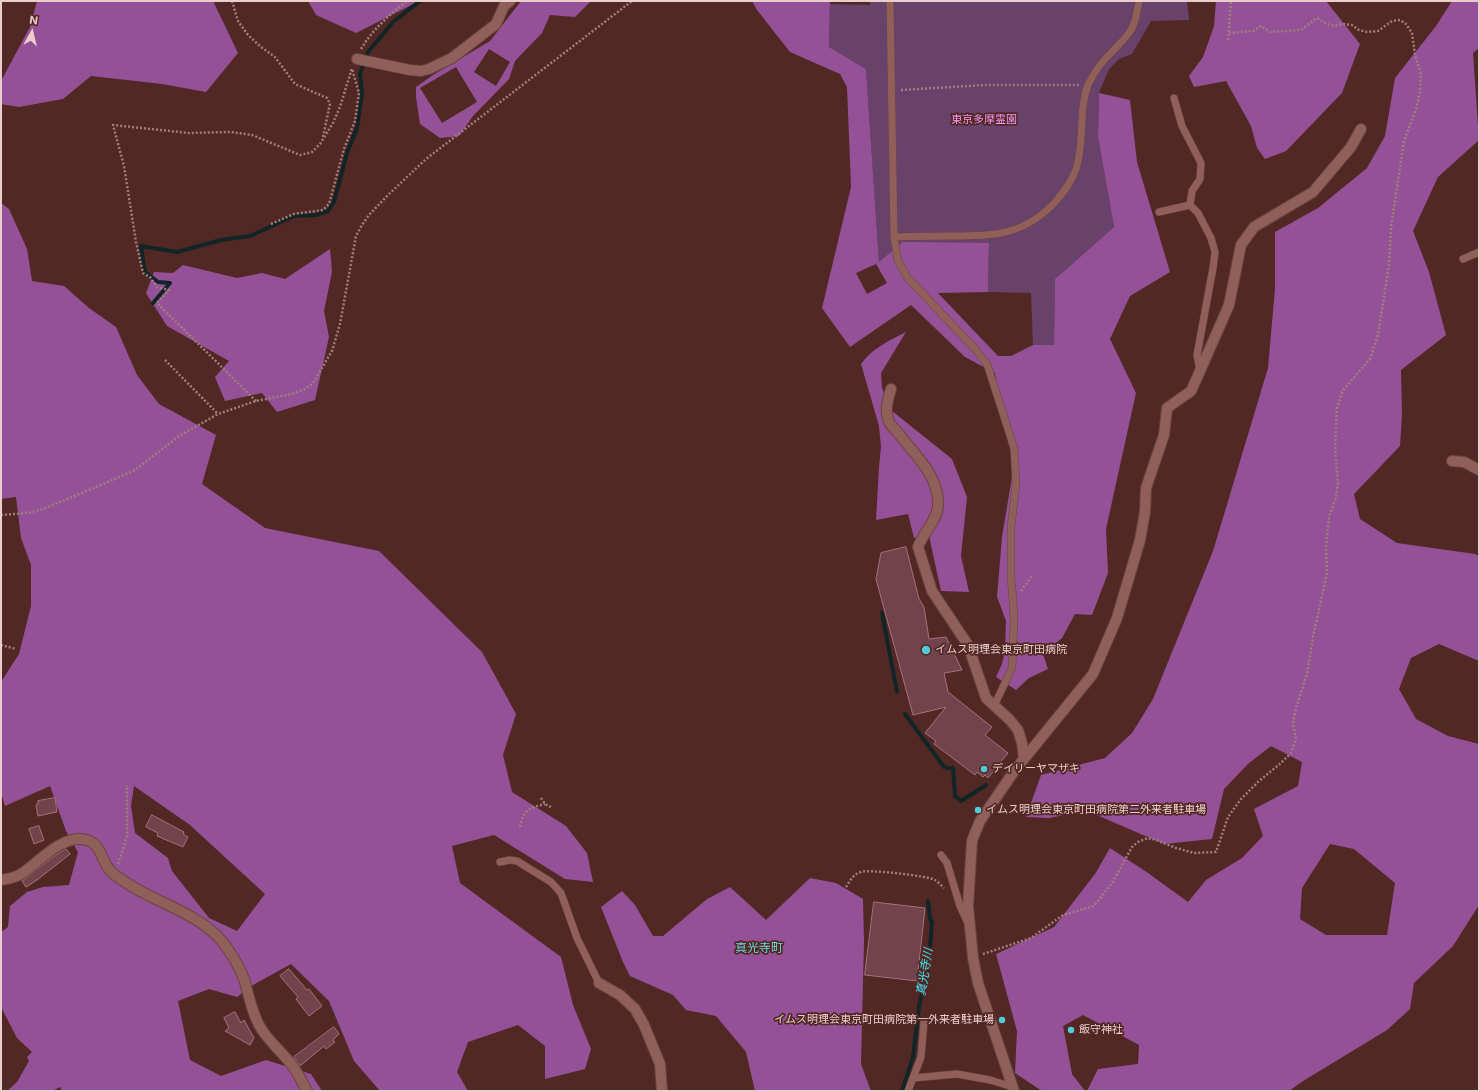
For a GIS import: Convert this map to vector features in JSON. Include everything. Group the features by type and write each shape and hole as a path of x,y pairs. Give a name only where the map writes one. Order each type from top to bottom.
{"street":[{"path":"356,59 421,72 429,69 452,58 496,24 504,6 510,1"},
{"path":"1014,1089 978,983 973,958 968,906 972,841 974,833 988,810 1024,759 1093,674 1117,618 1140,540 1145,512 1146,488 1164,434 1167,408 1191,391 1229,306 1241,245 1254,227 1313,192 1351,148 1361,129"},
{"path":"891,389 886,407 888,421 928,470 937,491 938,506 935,516 920,540 918,547 932,591 968,645 986,698 1010,720 1018,730 1022,743 1024,759"},
{"path":"1452,461 1464,462 1479,470"},
{"path":"1,880 12,879 63,842 87,839 102,853 109,869 115,874 152,898 183,911 198,921 220,940 240,970 259,1026 293,1066 307,1091"},
{"path":"599,983 620,995 635,1009 644,1025 660,1064 662,1091"}],"lane":[{"path":"890,1 894,237 898,261 907,278 976,350 987,364 1014,448 1016,484 1011,527 1011,578 1014,620 1012,668 994,706"},
{"path":"894,237 989,236 1014,230 1029,224 1052,206 1064,191 1076,169 1082,139 1082,110 1088,86 1093,74 1131,30 1139,1"},
{"path":"1174,98 1182,126 1201,163 1200,179 1192,191 1190,205"},
{"path":"1159,212 1190,205"},
{"path":"1190,205 1198,213 1211,238 1215,252 1197,355 1200,371"},
{"path":"1463,259 1479,252"},
{"path":"941,855 947,863 960,906 970,928"},
{"path":"500,862 510,860 517,862 551,882 561,893 577,938 599,983"},
{"path":"908,1091 921,1057 924,1022"},
{"path":"913,1078 957,1074 990,1080 1014,1089"}],"path":[{"path":"232,1 238,21 248,35 260,47 275,57 295,84 327,98 330,104 323,139"},
{"path":"256,401 157,303 169,290 163,287 157,287 150,277 143,273 136,242 124,166 113,125 189,134 231,132 252,135 300,155 312,152 323,139 333,123 356,59 368,36 387,17 407,1"},
{"path":"1,515 28,513 43,509 122,477 134,470 179,436 218,414 256,401 292,394 305,389 313,383 332,351 340,324 356,236 369,214 426,159 632,1"},
{"path":"1228,40 1231,1"},
{"path":"973,958 1031,938 1062,916 1094,906 1112,883 1132,847 1138,842 1148,838 1194,853 1216,852 1228,817 1241,799 1259,780 1291,753 1296,739 1293,723 1296,708 1307,674 1312,637 1327,574 1326,547 1329,517 1336,497 1338,483 1335,447 1337,408 1343,390 1370,358 1378,336 1389,265 1391,227 1404,142 1417,106 1421,74 1415,55 1412,33 1406,24 1400,20 1392,21 1378,31 1368,32 1343,24 1334,26 1317,18 1301,30 1270,32 1261,26 1253,31 1229,33"},
{"path":"270,224 294,214 323,210 329,204 344,149 355,121 359,93 352,69"},
{"path":"892,90 986,85 1088,86"},
{"path":"164,360 218,414"},
{"path":"1,644 16,649"},
{"path":"115,874 127,836 127,785"},
{"path":"541,798 545,804 551,807"},
{"path":"520,828 522,817 528,810 545,804"},
{"path":"846,887 852,877 861,871 872,870 904,875 918,875 934,879 945,889"}],"green space":[{"name":"東京多摩霊園","path":"870,1 1187,1 1189,20 1151,21 1132,54 1119,59 1109,69 1099,93 1098,137 1114,227 1055,279 1054,345 1033,345 1031,293 988,292 989,243 879,262 866,69 829,47 830,4 870,5"}],"shaded area":[{"path":"37,1 213,1 238,53 206,92 162,84 91,76 63,99 19,107 1,104 1,81 30,27"},
{"path":"308,1 419,1 356,33 316,15"},
{"path":"521,1 591,1 575,17 550,15 542,33 515,61 509,79 473,116 459,136 440,138 420,124 416,87 433,75 490,41","holes":["489,49 510,62 496,86 474,72","456,67 477,102 442,123 420,88"]},
{"path":"752,1 830,1 829,47 866,69 879,262 903,242 989,243 988,292 938,293 998,356 1011,356 1033,345 1054,345 1055,279 1114,227 1098,137 1099,93 1130,100 1137,162 1170,272 1130,296 1110,339 1136,393 1106,529 1108,573 1092,615 1075,614 1062,638 1043,654 1048,669 1029,678 1016,690 996,677 1002,664 1005,651 1006,621 997,597 1002,537 1014,465 999,406 995,373 965,357 911,305 850,347 822,308 851,187 847,87 840,74 790,52 757,10","holes":["876,264 887,283 867,294 856,273"]},
{"path":"1216,1 1326,1 1360,44 1342,93 1286,151 1265,159 1257,148 1251,126 1226,81 1194,87 1189,76 1203,57 1214,26"},
{"path":"1452,1 1479,1 1479,48 1473,53 1479,140 1438,177 1413,231 1429,272 1446,335 1401,370 1402,415 1400,446 1354,494 1360,519 1397,543 1475,554 1479,556 1479,661 1439,644 1411,658 1399,689 1416,719 1448,736 1479,744 1479,905 1453,946 1414,983 1410,1009 1387,1030 1289,1091 1087,1091 1098,1069 1138,1064 1139,1045 1083,1015 1063,1026 1072,1074 1085,1091 1042,1091 1015,1073 1017,1031 996,954 1054,927 1095,874 1110,848 1188,902 1206,880 1242,858 1263,836 1254,809 1298,786 1302,762 1271,746 1248,764 1224,789 1212,839 1164,844 1092,813 1076,812 1050,818 1026,817 1041,775 1105,758 1132,733 1153,699 1213,551 1268,368 1275,289 1275,232 1318,208 1367,168 1385,136 1395,78 1436,26","holes":["1330,844 1354,849 1395,883 1387,935 1326,935 1300,919 1302,888"]},
{"path":"1,203 9,209 27,249 32,281 64,286 89,308 116,327 137,375 159,404 216,435 202,484 265,528 379,551 482,652 516,714 503,755 512,792 566,826 587,853 593,882 565,879 494,835 452,846 460,883 561,957 573,1005 591,1049 585,1069 545,1079 545,1046 518,1025 468,1042 457,1072 468,1091 380,1091 354,1061 329,1001 291,964 253,985 237,997 209,989 178,1001 190,1060 221,1076 266,1060 311,1074 322,1091 62,1091 60,1087 52,1091 7,1091 17,1082 29,1061 27,1057 32,1052 17,1038 1,1007 1,932 8,927 10,906 27,892 43,887 69,885 78,852 66,831 50,786 5,806 1,792 1,682 19,654 31,606 31,565 21,538 16,497 1,499","holes":["134,786 190,825 265,894 237,931 209,918 172,871 168,858 135,833 131,806"]},
{"path":"330,249 332,272 324,311 329,337 315,400 277,412 262,393 225,401 215,377 229,361 167,326 146,293 154,272 173,273 183,265 237,278 262,273 285,279"},
{"path":"906,332 881,373 882,388 892,411 952,459 967,497 961,556 969,592 941,591 929,536 914,538 908,514 876,520 881,447 879,426 861,364 865,358 876,349"},
{"path":"810,878 836,883 863,899 864,941 861,1064 871,1091 755,1091 746,1052 716,1016 686,1010 673,995 630,976 601,907 622,891 635,905 653,936 663,936 707,899 730,887 766,920"}],"building":[{"name":"イムス明理会東京町田病院","path":"906,547 919,599 924,607 929,639 946,637 962,670 944,673 948,692 992,727 985,735 1008,753 988,778 985,775 983,777 977,772 975,775 934,744 936,741 925,733 946,707 913,715 876,579 881,553"},
{"path":"55,798 57,812 38,816 36,805 38,804 38,801"},
{"path":"152,815 184,832 183,834 188,837 183,847 157,836 158,833 146,827"},
{"path":"39,826 44,840 34,844 29,829"},
{"path":"66,849 70,854 26,887 22,881"},
{"path":"874,902 925,908 917,981 865,975"},
{"path":"289,969 307,990 309,989 322,1006 309,1016 296,999 298,997 280,976"},
{"path":"235,1012 241,1023 244,1020 254,1038 250,1045 225,1031 229,1028 224,1018"},
{"path":"334,1027 339,1034 333,1040 335,1042 326,1049 324,1046 300,1066 294,1057"}],"waterway":[{"path":"153,303 170,283 158,282 145,272 141,246 177,252 221,240 250,236 294,216 316,215 328,211 334,202 347,153 357,128 362,94 360,74 368,52 393,22 420,1"},
{"path":"882,613 897,692"},
{"path":"905,714 944,767 953,768 955,796 961,801"},
{"path":"961,801 986,785"},
{"name":"真光寺川","path":"902,1091 913,1057 919,1006 929,962 932,921 930,919 928,901"}],"place":[{"name":"イムス明理会東京町田病院","path":"926,650"},
{"name":"デイリーヤマザキ","path":"984,769"},
{"name":"イムス明理会東京町田病院第二外来者駐車場","path":"978,810"},
{"name":"イムス明理会東京町田病院第一外来者駐車場","path":"1002,1020"},
{"name":"飯守神社","path":"1071,1030"}],"district":[{"name":"真光寺町","path":"759,948"}]}
